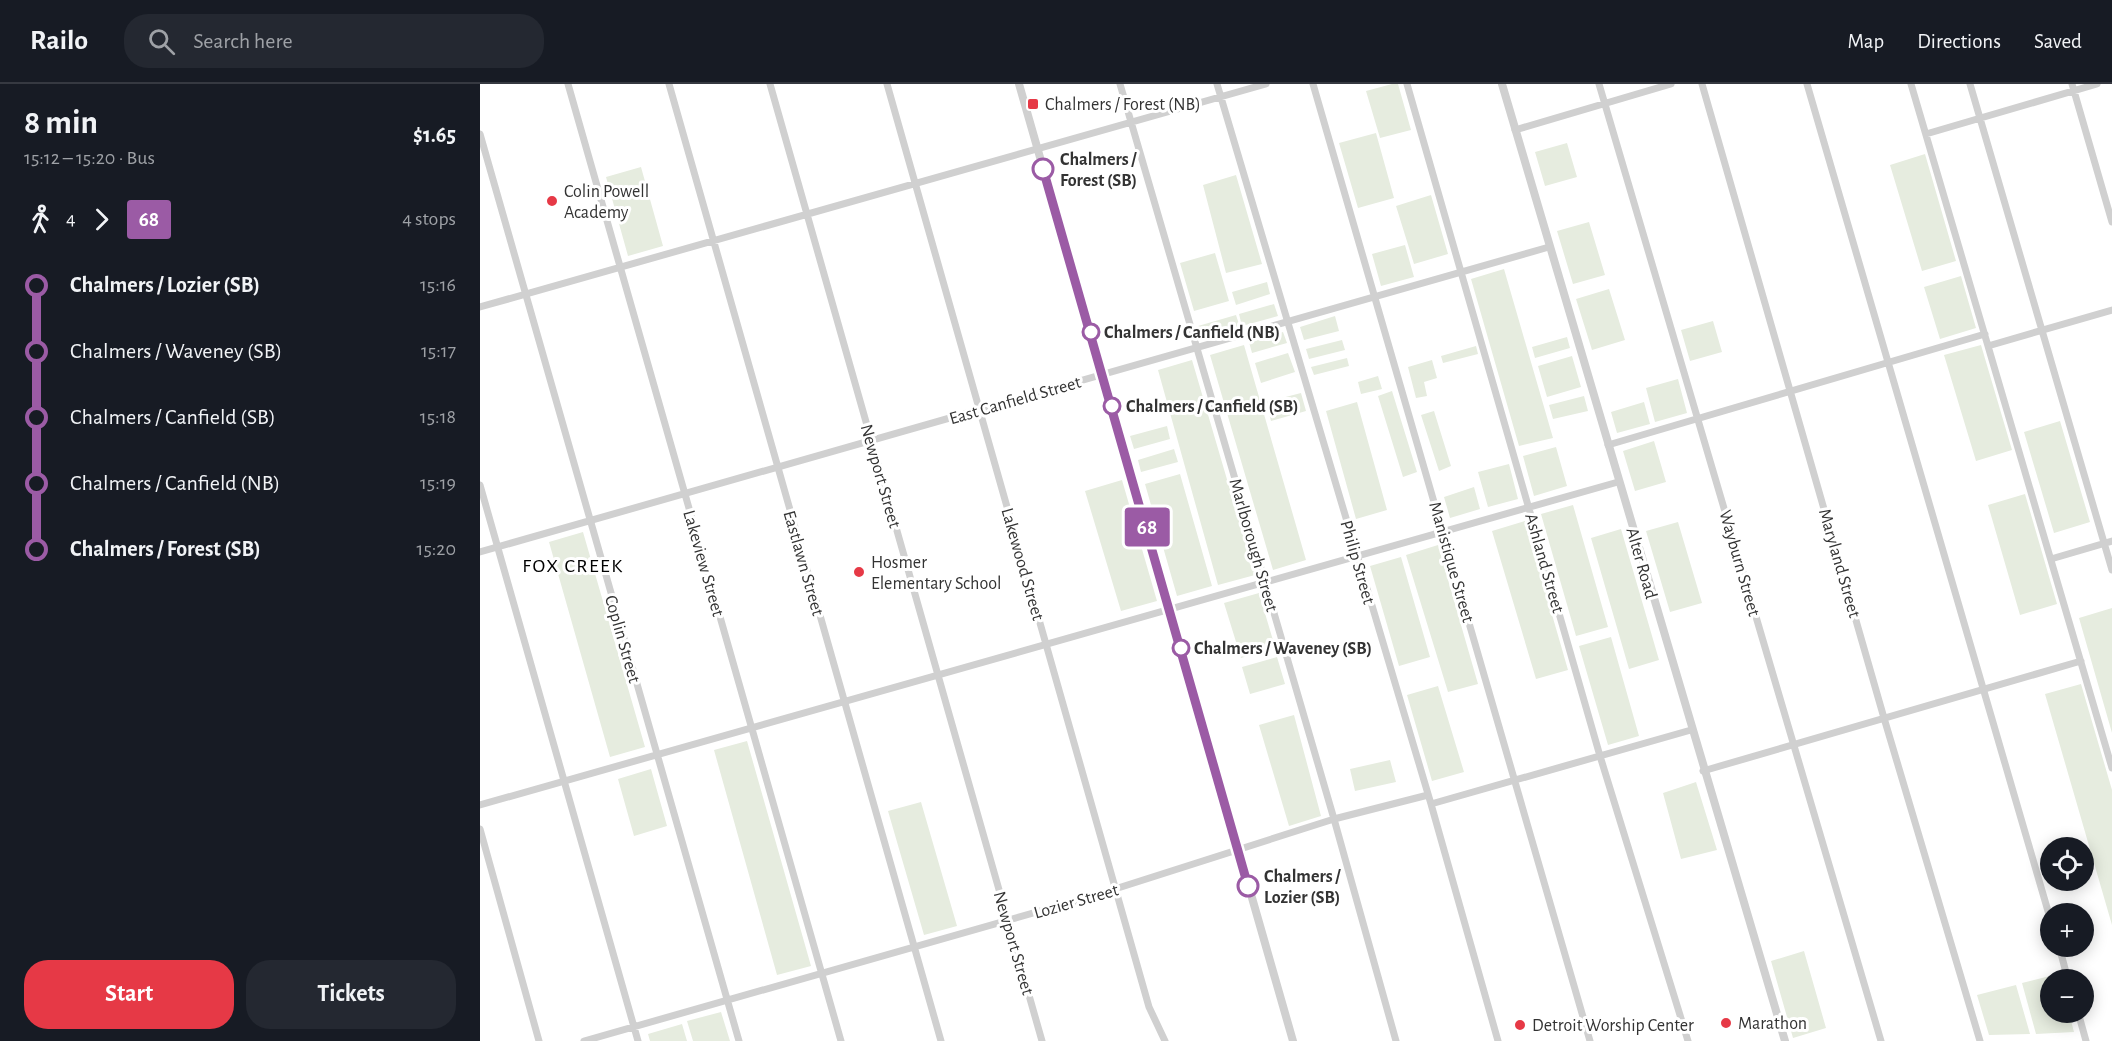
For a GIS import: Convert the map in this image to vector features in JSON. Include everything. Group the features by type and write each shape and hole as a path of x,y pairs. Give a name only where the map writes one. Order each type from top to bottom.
{"street":[{"name":"Lakeview Street","path":"568,84 841,1041"},
{"name":"Eastlawn Street","path":"669,84 941,1041"},
{"name":"Newport Street","path":"770,84 1042,1041"},
{"name":"Lakewood Street","path":"887,84 1149,1007 1165,1041"},
{"path":"1019,84 1293,1041"},
{"name":"Marlborough Street","path":"1120,84 1334,819 1396,1041"},
{"name":"Philip Street","path":"1217,84 1356,558 1431,804 1498,1041"},
{"path":"480,307 1266,84"},
{"name":"Manistique Street","path":"1313,84 1590,1041"},
{"name":"Ashland Street","path":"1407,84 1600,756 1687,1039"},
{"name":"Alter Road","path":"1502,84 1703,771 1785,1041"},
{"name":"Wayburn Street","path":"1599,84 1881,1041"},
{"path":"1515,130 1671,84"},
{"name":"Maryland Street","path":"1702,84 1884,718 1980,1041"},
{"path":"1807,84 2046,903"},
{"path":"1911,84 2112,768"},
{"path":"1970,84 2042,330 2108,542 2112,570"},
{"path":"1926,134 2073,88 2097,84"},
{"path":"2073,88 2112,222"},
{"name":"Coplin Street","path":"480,134 739,1041"},
{"name":"East Canfield Street","path":"480,552 1549,247"},
{"path":"1988,346 2112,310"},
{"path":"1608,445 1985,334"},
{"path":"480,805 1618,482"},
{"path":"480,484 638,1041"},
{"path":"2051,559 2108,542"},
{"path":"1703,771 2081,661"},
{"path":"1431,804 1691,730"},
{"name":"Lozier Street","path":"584,1041 1116,889 1334,819 1428,795"},
{"path":"480,829 539,1041"},
{"path":"2081,1023 2086,1041"}],"shaded area":[{"path":"1398,84 1411,130 1380,138 1366,91"},
{"path":"1376,133 1394,198 1358,208 1339,143"},
{"path":"1567,143 1577,177 1545,186 1535,152"},
{"path":"1925,154 1956,261 1922,271 1890,165"},
{"path":"641,167 663,246 628,256 606,177"},
{"path":"1236,175 1262,264 1226,273 1203,185"},
{"path":"1431,195 1448,254 1414,264 1396,206"},
{"path":"1589,222 1605,275 1573,284 1557,231"},
{"path":"1405,245 1414,277 1381,286 1372,254"},
{"path":"1215,253 1229,301 1194,311 1180,263"},
{"path":"1504,269 1553,438 1519,446 1471,279"},
{"path":"1961,276 1976,328 1940,339 1924,287"},
{"path":"1267,282 1270,294 1236,305 1232,292"},
{"path":"1609,289 1625,340 1592,350 1576,299"},
{"path":"1274,304 1278,316 1242,326 1239,314"},
{"path":"1236,315 1240,327 1201,338 1198,326"},
{"path":"1335,316 1339,331 1304,340 1300,327"},
{"path":"1713,321 1722,352 1690,361 1681,330"},
{"path":"1283,332 1287,343 1252,353 1249,342"},
{"path":"1567,337 1570,348 1535,358 1532,347"},
{"path":"1342,340 1345,350 1309,359 1306,349"},
{"path":"1244,345 1306,560 1273,570 1210,355"},
{"path":"1981,345 2012,450 1976,461 1944,355"},
{"path":"1476,346 1478,354 1443,363 1441,356"},
{"path":"1288,353 1295,372 1261,383 1255,363"},
{"path":"1572,356 1581,387 1547,397 1538,366"},
{"path":"1347,358 1349,366 1314,375 1311,367"},
{"path":"1192,360 1255,575 1218,585 1158,370"},
{"path":"1432,360 1437,378 1424,382 1427,396 1416,398 1408,367"},
{"path":"1378,376 1382,389 1361,394 1358,382"},
{"path":"1678,379 1687,413 1655,422 1646,388"},
{"path":"1392,391 1417,472 1403,477 1378,396"},
{"path":"1301,393 1306,411 1271,421 1266,402"},
{"path":"1584,396 1588,411 1553,419 1549,405"},
{"path":"1357,402 1387,510 1356,519 1326,411"},
{"path":"1644,402 1650,424 1617,433 1611,412"},
{"path":"1434,411 1451,466 1439,471 1421,415"},
{"path":"2060,421 2090,522 2054,533 2024,432"},
{"path":"1167,426 1170,439 1134,449 1130,436"},
{"path":"1654,441 1666,482 1635,491 1623,451"},
{"path":"1556,447 1567,486 1534,496 1523,456"},
{"path":"1174,449 1178,462 1141,472 1138,460"},
{"path":"1509,464 1518,499 1488,507 1478,472"},
{"path":"1180,474 1212,586 1177,596 1145,484"},
{"path":"1122,480 1157,601 1121,611 1085,491"},
{"path":"1474,487 1480,509 1450,518 1444,497"},
{"path":"2025,494 2057,604 2020,615 1988,505"},
{"path":"1573,505 1608,627 1576,636 1541,514"},
{"path":"1525,521 1568,670 1536,679 1492,531"},
{"path":"1678,522 1702,603 1670,612 1646,531"},
{"path":"1621,529 1659,660 1629,669 1591,538"},
{"path":"583,532 645,747 610,757 549,542"},
{"path":"1438,545 1478,684 1448,692 1406,555"},
{"path":"1401,557 1430,657 1399,666 1370,566"},
{"path":"1259,593 1275,647 1241,658 1224,603"},
{"path":"2112,608 2112,733 2079,618"},
{"path":"1611,637 1639,736 1608,745 1579,646"},
{"path":"1277,657 1285,684 1250,694 1242,667"},
{"path":"2081,684 2112,790 2112,925 2094,863 2094,837 2086,837 2045,694"},
{"path":"1438,686 1464,772 1432,781 1407,695"},
{"path":"1294,715 1321,816 1289,826 1259,725"},
{"path":"747,741 811,966 777,975 714,750"},
{"path":"1390,760 1396,782 1355,791 1350,769"},
{"path":"651,769 667,826 634,836 618,779"},
{"path":"1696,782 1717,850 1681,859 1663,793"},
{"path":"921,802 957,926 924,935 888,811"},
{"path":"1804,951 1826,1028 1793,1038 1771,961"},
{"path":"2040,978 2040,1023 2072,1023 2074,1032 2036,1034 2022,983"},
{"path":"2016,985 2030,1034 1989,1035 1977,995"},
{"path":"721,1012 730,1041 693,1041 687,1021"},
{"path":"682,1024 687,1041 650,1041 648,1034"}],"bus line":[{"name":"68","path":"1043,169 1248,886"}],"place":[{"name":"Chalmers / Forest (NB)","path":"1033,104"},
{"name":"Chalmers / Forest (SB)","path":"1043,169"},
{"name":"Colin Powell Academy","path":"552,201"},
{"name":"Chalmers / Canfield (NB)","path":"1091,332"},
{"name":"Chalmers / Canfield (SB)","path":"1112,406"},
{"name":"Hosmer Elementary School","path":"859,572"},
{"name":"Chalmers / Waveney (SB)","path":"1181,648"},
{"name":"Chalmers / Lozier (SB)","path":"1248,886"},
{"name":"Marathon","path":"1726,1023"},
{"name":"Detroit Worship Center","path":"1520,1025"}],"district":[{"name":"FOX CREEK","path":"573,565"}]}
